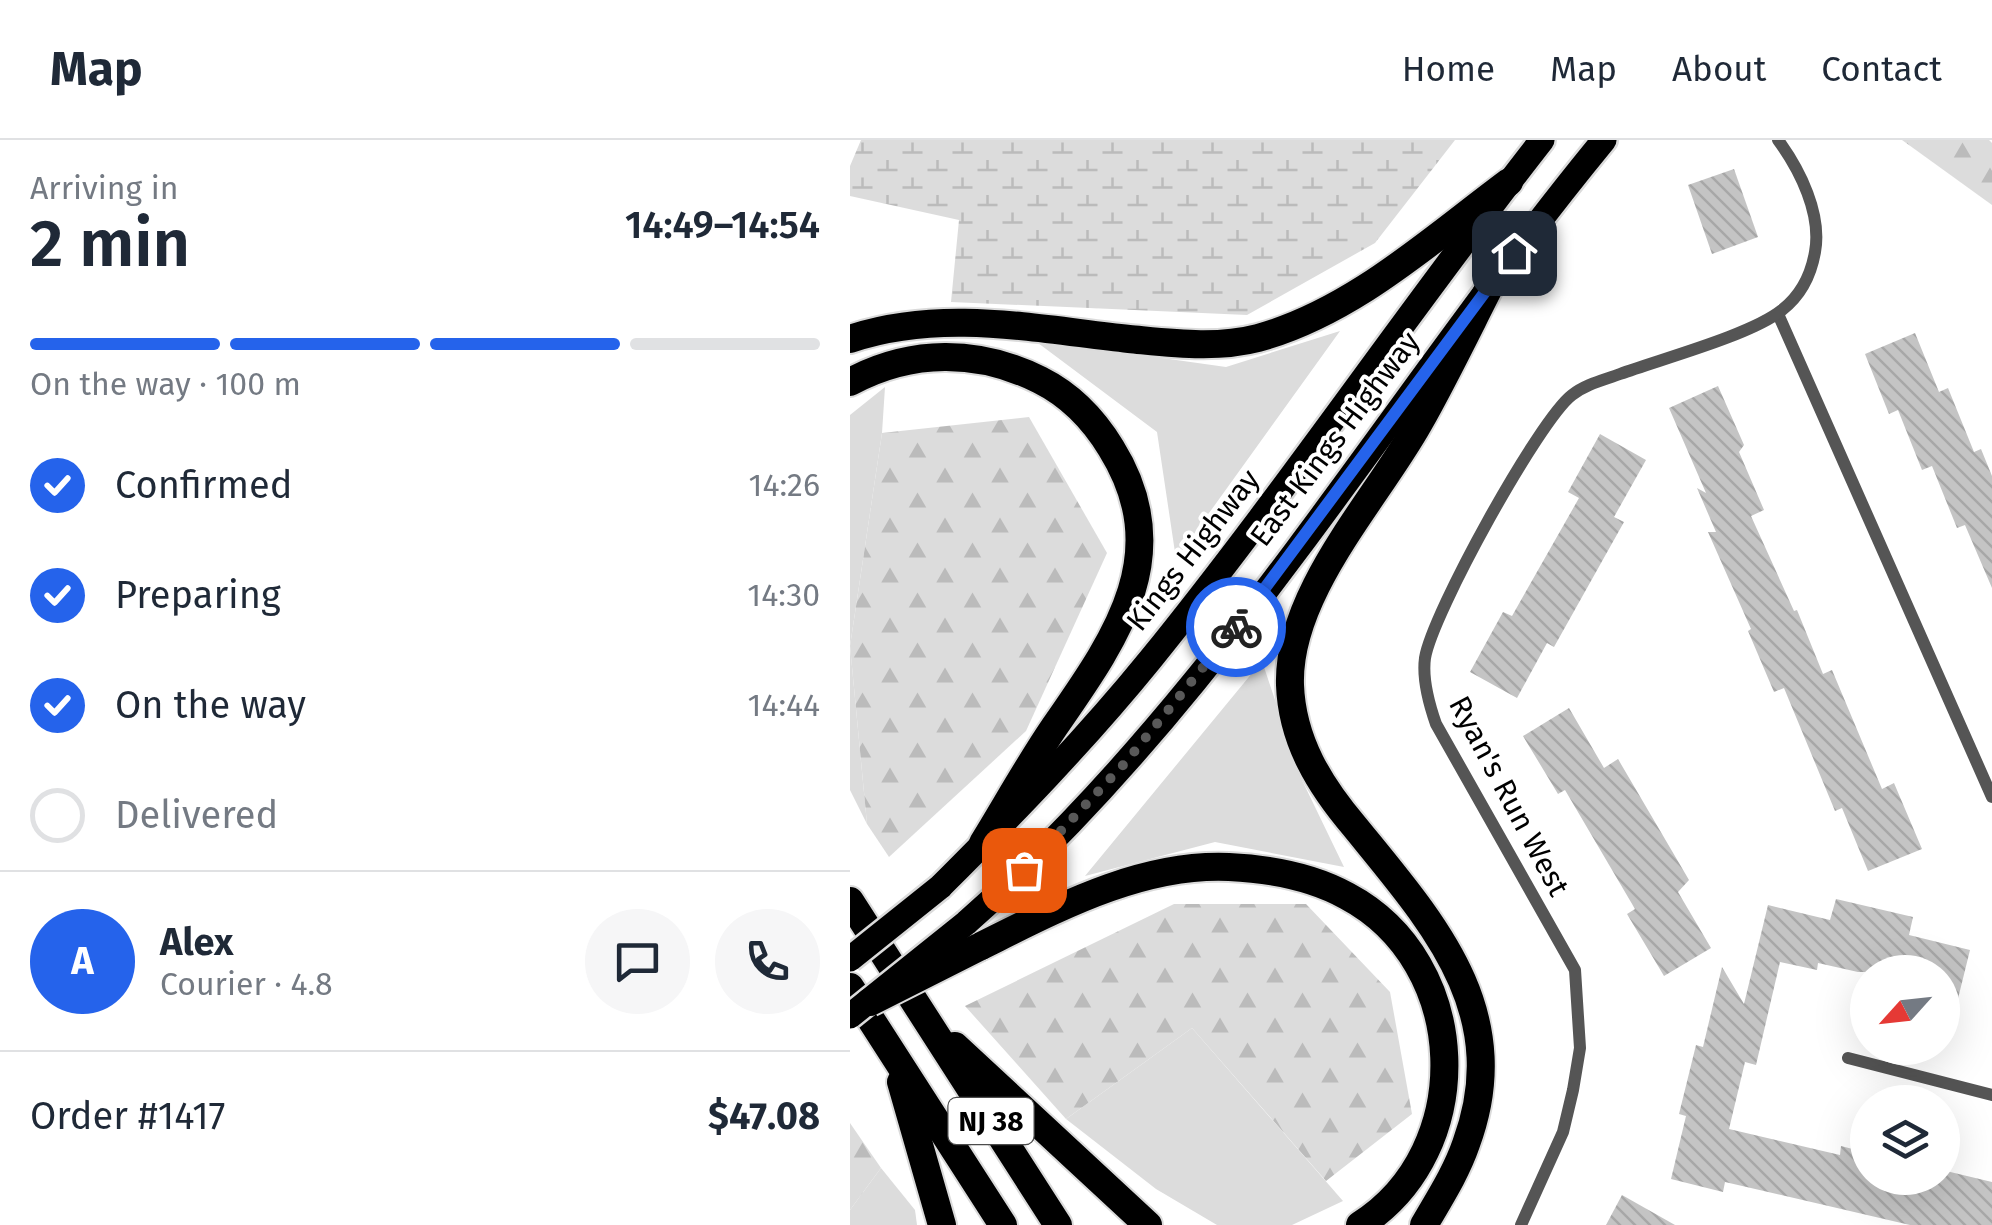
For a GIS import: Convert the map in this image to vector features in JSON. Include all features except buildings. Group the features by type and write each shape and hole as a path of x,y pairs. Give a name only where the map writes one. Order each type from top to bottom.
{"highway":[{"path":"850,339 885,328 942,321 1192,345 1257,338 1352,296 1509,182"},
{"path":"1424,1225 1452,1175 1475,1117 1481,1084 1476,1016 1466,984 1432,924 1332,800 1316,774 1301,744 1293,714 1292,653 1312,596 1418,425 1492,282"},
{"path":"850,382 872,370 924,357 977,359 1025,373 1068,398 1088,417 1117,458 1132,494 1140,552 1125,612 1096,668 1053,729 983,844"},
{"path":"857,1002 972,936 1157,874 1224,866 1290,874 1348,896 1374,914 1411,953 1425,978 1442,1028 1446,1056 1446,1082 1434,1134 1420,1160 1385,1206 1360,1225"},
{"name":"NJ 38","path":"850,900 1058,1225"},
{"name":"NJ 38","path":"857,1002 1002,1225"},
{"path":"924,1016 1148,1225"},
{"path":"892,1052 942,1225"}],"main road":[{"name":"Kings Highway","path":"850,958 940,887 1036,790 1148,662 1268,508 1542,140"},
{"name":"East Kings Highway","path":"972,936 1004,890 1084,808 1166,714 1263,592 1492,282 1604,140"}],"lane":[{"name":"Ryan's Run West","path":"1521,1225 1563,1132 1573,1090 1580,1048 1575,970 1436,724 1427,690 1426,656 1451,589 1556,410 1587,386 1778,314 1804,284 1817,242 1814,219 1798,170 1778,140"},
{"path":"1778,314 1992,798"},
{"path":"1848,1058 1992,1095"}],"green space":[{"path":"861,140 1455,140 1375,243 1247,315 951,302 959,220 850,196 850,166"},
{"path":"1902,140 1989,140 1992,205"},
{"path":"1340,331 1176,559 1157,432 1034,340 1226,367"},
{"path":"885,387 882,433 850,646 850,415"},
{"path":"1029,417 1107,553 1026,731 889,857 867,824 850,646 882,433"},
{"path":"850,646 867,824 850,790"},
{"path":"1262,661 1301,778 1344,867 1215,842 1085,876"},
{"path":"1174,904 1306,904 1390,992 1412,1114 1326,1181 1192,1028 1066,1119 965,1006"},
{"path":"1192,1028 1343,1201 1292,1225 1217,1225 1156,1189 1066,1119"},
{"path":"850,1123 881,1168 850,1210"},
{"path":"881,1168 915,1210 917,1225 850,1225 850,1210"}],"way so far":[{"path":"1024,870 1125,763 1236,627"}],"route":[{"path":"1236,627 1514,253"}]}
